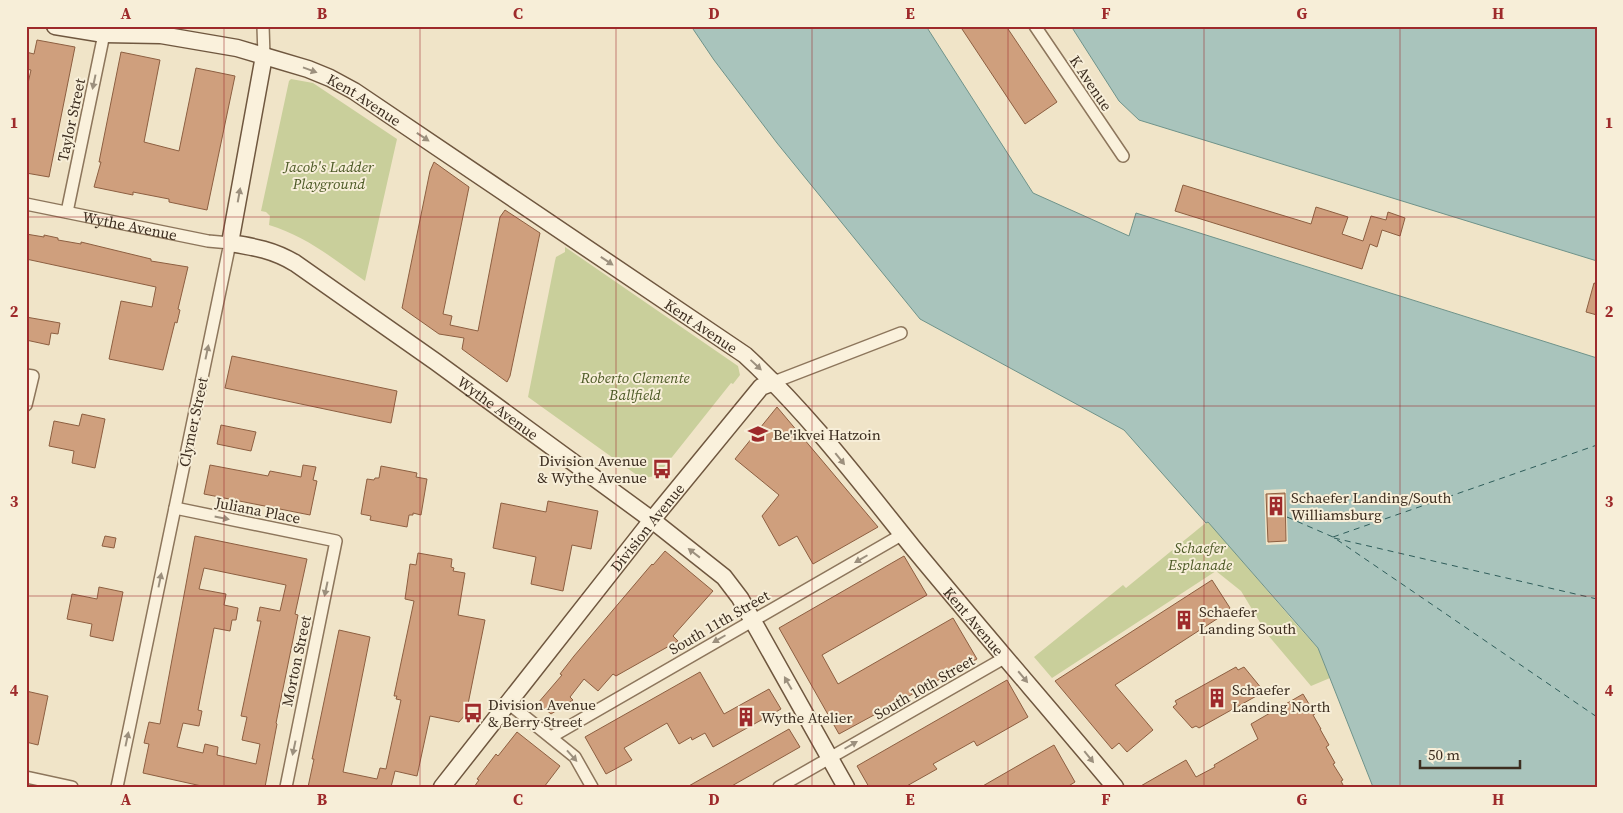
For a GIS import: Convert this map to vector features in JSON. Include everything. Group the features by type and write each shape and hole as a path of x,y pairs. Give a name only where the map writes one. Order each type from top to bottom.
{"main road":[{"name":"Kent Avenue","path":"55,26 104,34 161,35 264,51 319,73 354,90 745,355 774,382 813,426 1110,786"},
{"name":"Kent Avenue","path":"142,26 161,35"},
{"name":"Clymer Street","path":"230,243 264,51"},
{"name":"Wythe Avenue","path":"230,243 257,247 281,255 295,263 436,362 652,520 724,577 735,590 846,787"},
{"name":"Division Avenue","path":"442,787 652,520 761,387 774,382"}],"street":[{"path":"264,26 264,51"},
{"name":"K Avenue","path":"1035,26 1122,156"},
{"name":"Taylor Street","path":"67,212 104,34"},
{"name":"Wythe Avenue","path":"26,204 208,241 230,243"},
{"name":"Clymer Street","path":"117,787 230,243"},
{"name":"Division Avenue","path":"774,382 901,333"},
{"path":"26,405 29,376"},
{"name":"Juliana Place","path":"175,508 336,541"},
{"name":"South 11th Street","path":"550,736 903,534"},
{"name":"Morton Street","path":"286,787 336,541"},
{"name":"South 10th Street","path":"779,787 1006,658"},
{"path":"508,703 575,757 592,787"},
{"path":"26,777 72,787"}],"green space":[{"name":"Jacob's Ladder Playground","path":"291,79 313,83 397,139 365,281 308,242 269,225 270,216 266,212 261,211 289,81"},
{"name":"Roberto Clemente Ballfield","path":"565,247 738,366 740,375 733,384 731,383 657,476 641,478 528,397 555,261 556,257 565,252"},
{"name":"Schaefer Esplanade","path":"1208,521 1318,648 1330,678 1311,686 1267,634 1241,591 1216,571 1052,678 1034,657 1123,585 1126,588"}],"water":[{"path":"691,26 926,26 1033,193 1129,236 1136,213 1597,358 1597,787 1373,787 1318,648 1208,522 1206,523 1124,430 920,319 777,143 714,60"},
{"path":"1071,26 1597,26 1597,261 1139,120 1119,101"}],"pier":[{"name":"Schaefer Landing/South Williamsburg","path":"1286,489 1288,544 1266,545 1264,490"}],"building":[{"path":"960,26 1006,26 1057,102 1025,124"},
{"path":"37,40 75,47 49,177 26,173 26,92 31,70 26,69 26,52 34,54"},
{"path":"121,52 160,60 144,142 179,151 196,68 235,76 207,210 169,202 169,199 133,192 133,195 94,187 101,162 99,162"},
{"path":"434,162 469,187 443,314 452,316 450,325 478,331 500,217 505,210 540,233 510,376 507,382 462,349 464,338 439,334 402,308 430,171"},
{"path":"1183,185 1311,224 1316,207 1348,217 1342,234 1363,241 1371,216 1386,220 1388,212 1405,218 1400,236 1382,230 1377,247 1370,244 1362,269 1175,211"},
{"path":"26,234 44,237 44,235 58,238 58,240 81,244 81,242 151,259 151,261 188,267 178,309 180,310 177,323 175,322 163,370 109,359 121,301 152,307 156,287 26,259"},
{"path":"1594,283 1597,284 1597,315 1586,312"},
{"path":"26,317 60,323 58,334 51,333 49,345 26,340"},
{"path":"232,356 397,391 391,423 225,388"},
{"path":"777,407 878,527 813,564 797,536 779,546 762,516 779,495 735,459"},
{"path":"82,414 105,419 95,468 72,463 74,451 49,446 54,421 79,426"},
{"path":"221,425 256,432 251,451 217,444"},
{"path":"210,465 268,476 270,471 301,477 303,465 316,467 313,480 317,481 310,515 204,494"},
{"path":"381,466 417,473 416,477 427,479 421,515 413,513 413,515 409,515 407,527 370,520 371,516 361,514 367,479 374,480 379,478"},
{"name":"Schaefer Landing/South Williamsburg","path":"1285,493 1286,541 1268,542 1266,494"},
{"path":"548,501 598,511 591,549 572,545 563,591 531,584 536,557 493,548 501,503 546,512"},
{"path":"105,536 116,538 114,548 102,546"},
{"path":"195,536 307,559 295,614 298,615 265,787 206,787 143,773 149,744 144,743 149,722 160,724","holes":["204,568 286,585 280,611 260,607 257,621 261,621 241,716 247,717 242,740 260,744 256,764 217,755 218,747 205,744 203,753 177,747 183,723 199,726 202,711 198,710 214,628 230,631 232,620 236,620 238,608 224,605 226,594 199,589"]},
{"path":"665,551 713,591 673,636 678,641 616,676 613,674 598,691 584,679 570,697 573,700 551,714 538,703 562,675 560,674 574,656"},
{"path":"418,553 452,559 451,567 454,568 453,571 465,573 458,615 485,620 466,714 459,722 430,716 417,776 395,771 391,787 308,787 339,630 370,637 343,772 377,779 380,768 386,769 401,700 396,699 397,696 394,696 414,601 405,599 410,564 416,565"},
{"path":"904,556 927,595 822,655 838,684 953,618 977,659 839,734 779,628"},
{"path":"1212,580 1230,608 1223,615 1115,685 1153,730 1127,752 1119,743 1112,749 1055,681"},
{"path":"99,587 123,592 113,641 90,636 92,624 67,619 72,594 97,599"},
{"name":"Schaefer Landing North","path":"1236,667 1238,670 1244,667 1262,689 1258,692 1260,694 1199,728 1196,726 1192,728 1173,707 1177,704 1175,701"},
{"path":"700,672 724,714 769,689 781,709 713,747 705,733 692,740 691,737 679,744 667,723 624,748 632,760 606,774 585,737"},
{"path":"1007,680 1028,717 977,746 974,741 933,764 937,769 905,787 869,787 857,766"},
{"path":"26,691 48,696 38,745 26,742"},
{"path":"1303,694 1315,714 1313,715 1329,745 1326,747 1335,763 1333,764 1343,780 1341,781 1344,787 1139,787 1186,760 1196,777 1215,767 1214,765 1258,739 1251,724"},
{"path":"789,729 800,747 730,787 687,787"},
{"path":"517,732 560,766 544,787 474,787 479,780 477,779 496,754 498,756"},
{"path":"1054,745 1075,782 1067,787 981,787"}],"ferry route":[{"path":"1333,537 1597,445"},
{"path":"1287,517 1333,537 1597,717"},
{"path":"1334,538 1597,599"}],"place":[{"name":"Be'ikvei Hatzoin","path":"758,434"},
{"name":"Division Avenue & Wythe Avenue","path":"662,469"},
{"name":"Schaefer Landing/South Williamsburg","path":"1276,506"},
{"name":"Schaefer Landing South","path":"1184,620"},
{"name":"Schaefer Landing North","path":"1217,698"},
{"name":"Division Avenue & Berry Street","path":"473,713"},
{"name":"Wythe Atelier","path":"746,717"}]}
